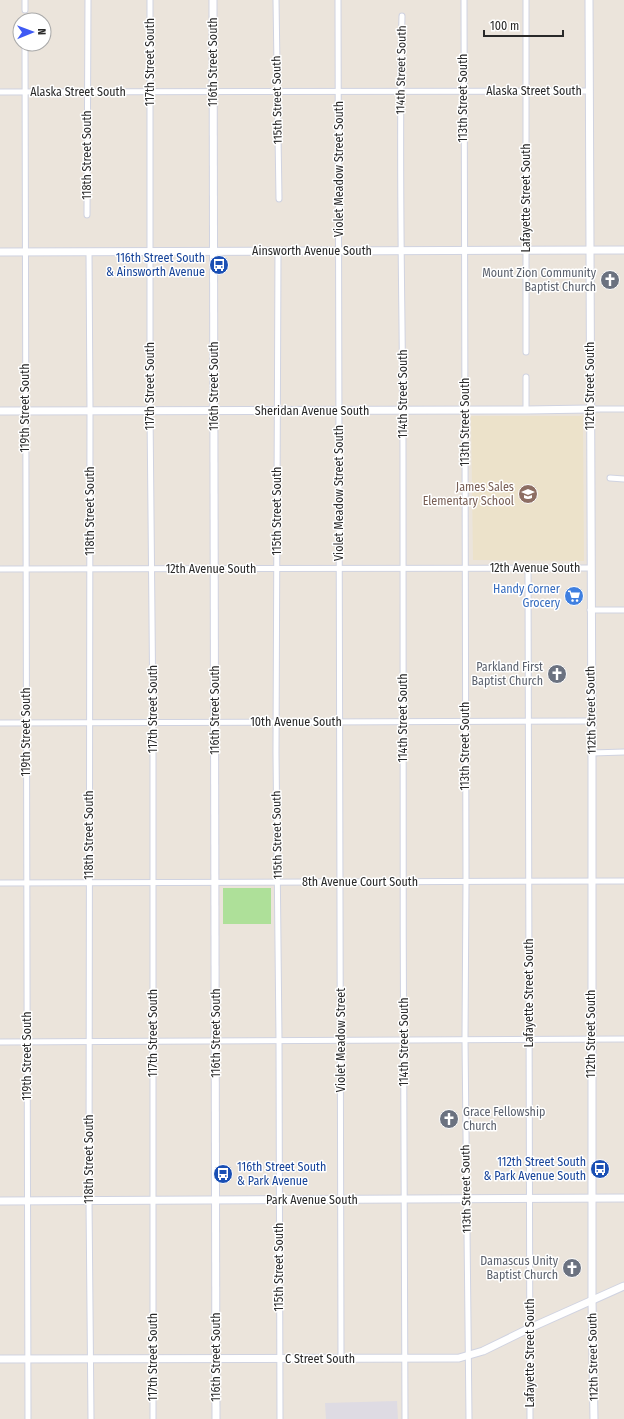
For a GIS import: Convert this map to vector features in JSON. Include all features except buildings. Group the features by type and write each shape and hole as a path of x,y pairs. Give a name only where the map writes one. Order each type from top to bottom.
{"street":[{"path":"25,0 25,10"},
{"name":"118th Street South","path":"87,215 88,0"},
{"name":"117th Street South","path":"150,0 150,411 153,722 153,1419"},
{"name":"116th Street South","path":"213,0 216,1419"},
{"name":"115th Street South","path":"276,0 276,92 279,199"},
{"name":"Violet Meadow Street South","path":"338,0 339,722"},
{"name":"113th Street South","path":"464,0 463,91 466,568 465,1040 468,1419"},
{"name":"Lafayette Street South","path":"526,0 526,352"},
{"name":"112th Street South","path":"589,0 590,610 592,753 591,1039 594,1419"},
{"name":"114th Street South","path":"402,16 400,91 403,410 403,1199 405,1419"},
{"name":"119th Street South","path":"25,52 28,1419"},
{"name":"Alaska Street South","path":"0,92 589,91"},
{"name":"Ainsworth Avenue South","path":"0,252 624,250"},
{"name":"115th Street South","path":"278,251 276,411 276,722 280,1419"},
{"name":"118th Street South","path":"88,252 90,410 89,1200 91,1419"},
{"path":"526,377 526,410"},
{"name":"Sheridan Avenue South","path":"0,411 339,411 624,408"},
{"path":"610,478 624,478"},
{"name":"Lafayette Street South","path":"528,568 530,1419"},
{"name":"12th Avenue South","path":"0,569 590,568"},
{"path":"590,610 624,610"},
{"name":"10th Avenue South","path":"0,723 591,721"},
{"name":"Violet Meadow Street","path":"339,722 341,1359"},
{"path":"592,753 624,752"},
{"name":"8th Avenue Court South","path":"0,883 624,881"},
{"path":"0,1042 624,1039"},
{"name":"Park Avenue South","path":"0,1200 466,1200 624,1198"},
{"name":"C Street South","path":"0,1359 459,1358 483,1351 530,1328 624,1286"}],"shaded area":[{"name":"James Sales Elementary School","path":"471,416 583,416 584,561 473,560"},
{"path":"397,1401 398,1419 326,1419 325,1403"}],"green space":[{"path":"223,888 271,888 271,924 223,924"}],"place":[{"name":"116th Street South & Ainsworth Avenue","path":"219,265"},
{"name":"Mount Zion Community Baptist Church","path":"610,280"},
{"name":"James Sales Elementary School","path":"528,494"},
{"name":"Handy Corner Grocery","path":"574,596"},
{"name":"Parkland First Baptist Church","path":"557,674"},
{"name":"Grace Fellowship Church","path":"449,1119"},
{"name":"112th Street South & Park Avenue South","path":"600,1169"},
{"name":"116th Street South & Park Avenue","path":"223,1174"},
{"name":"Damascus Unity Baptist Church","path":"572,1268"}]}
